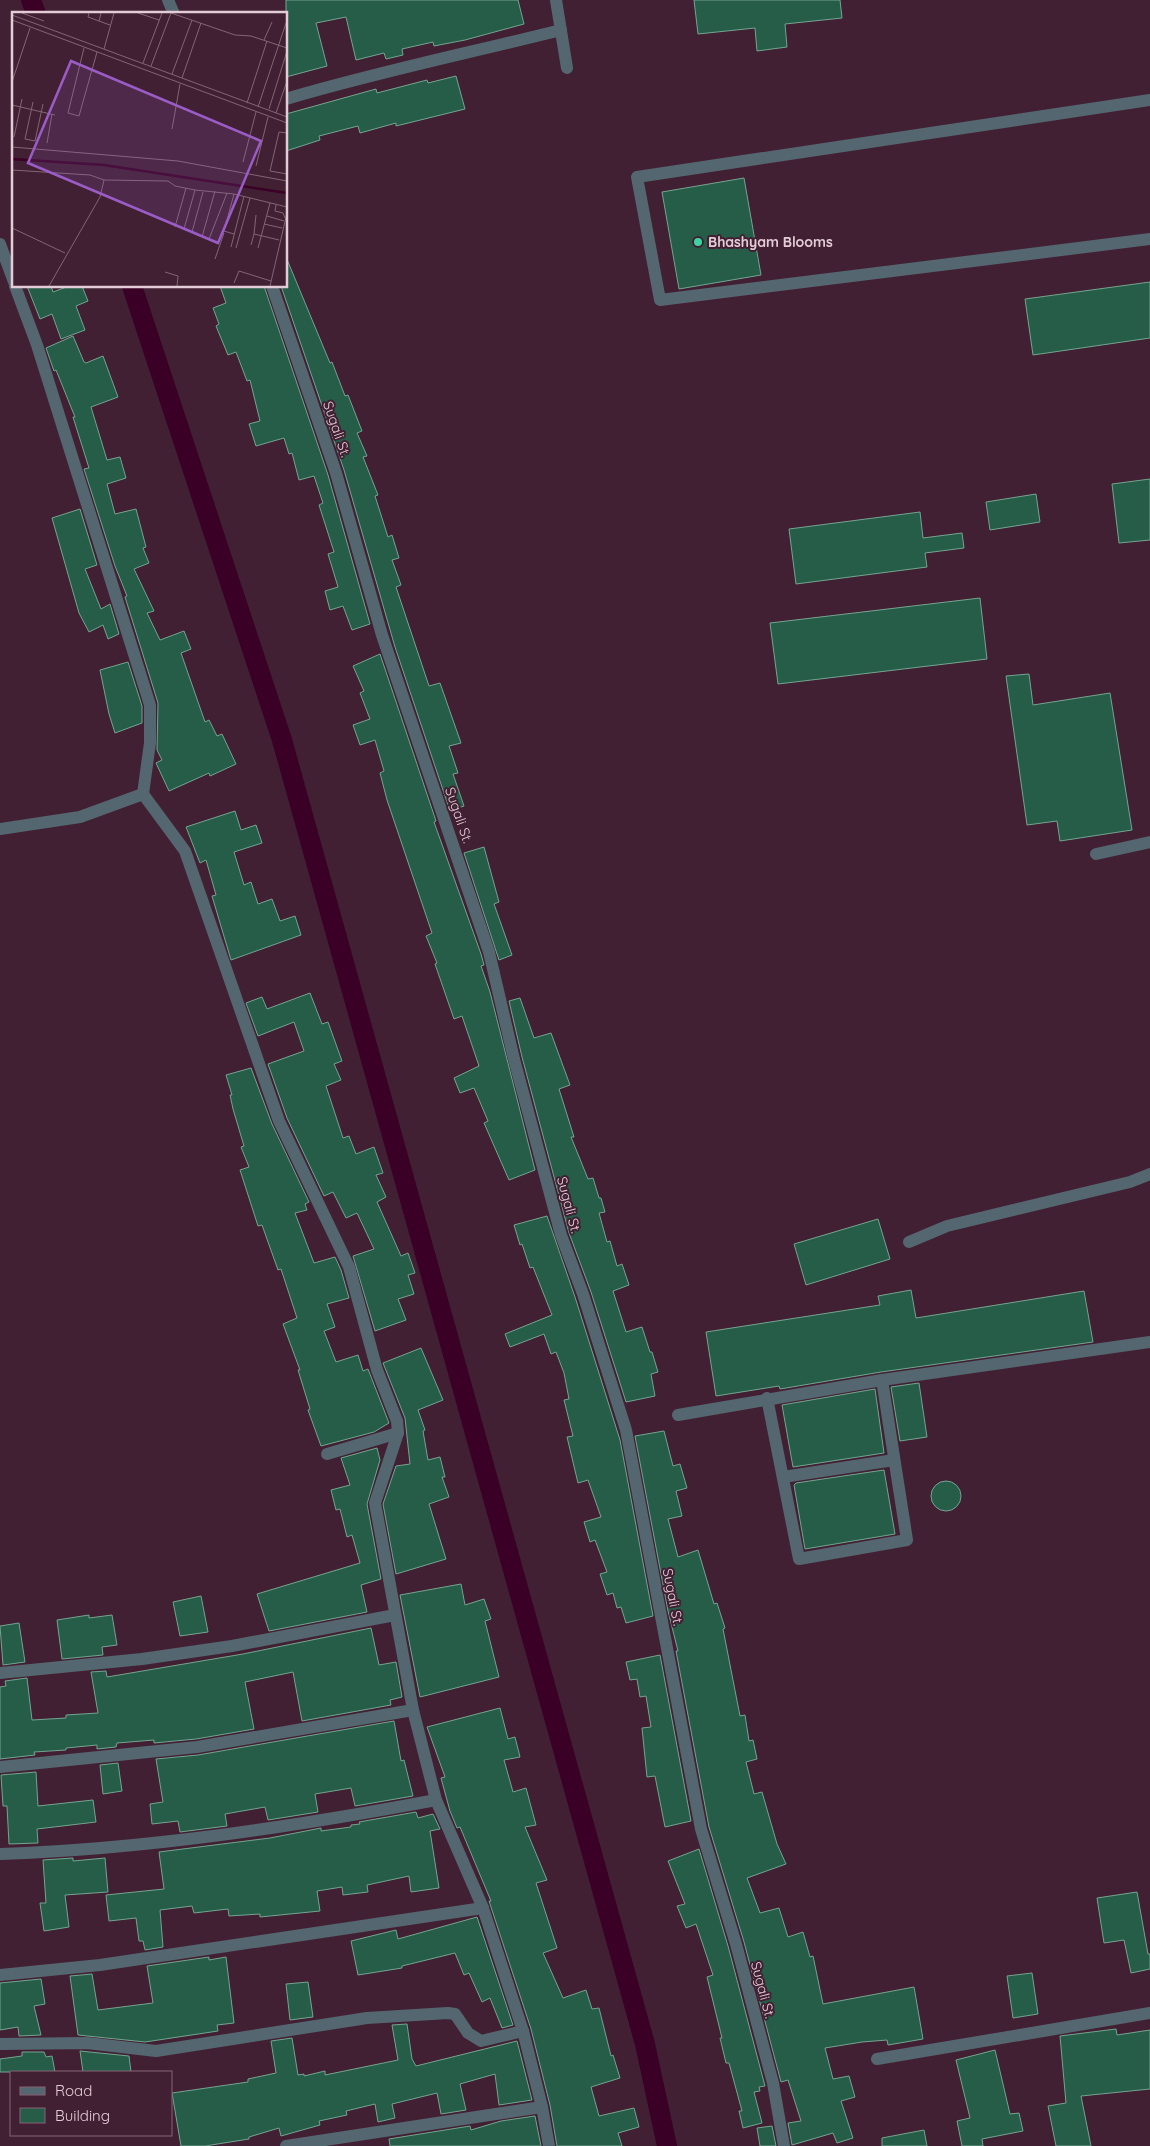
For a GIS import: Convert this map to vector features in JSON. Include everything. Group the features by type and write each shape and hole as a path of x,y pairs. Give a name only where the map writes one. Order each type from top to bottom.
{"street":[{"path":"168,0 173,12"},
{"path":"556,0 567,68"},
{"path":"288,98 365,76 470,53 561,30"},
{"path":"1150,100 636,177 660,300 1150,239"},
{"path":"0,244 12,277"},
{"path":"16,288 37,345 150,705 150,743 143,794 185,851 279,1122 350,1267 377,1370 397,1420 398,1433 375,1503 412,1710 436,1800 483,1908 523,2031 542,2107 548,2146"},
{"name":"Sugali St.","path":"273,288 336,473 382,635 489,952 514,1059 561,1235 583,1294 626,1430 701,1829 736,1944 773,2083 784,2146"},
{"path":"0,829 80,817 143,794"},
{"path":"1096,854 1150,842"},
{"path":"909,1242 947,1226 1130,1182 1150,1174"},
{"path":"678,1415 767,1398 882,1380 1150,1342"},
{"path":"767,1398 799,1559 907,1540 882,1380"},
{"path":"327,1454 398,1433"},
{"path":"783,1477 894,1460"},
{"path":"0,1673 142,1659 232,1646 395,1615"},
{"path":"0,1766 197,1747 412,1710"},
{"path":"0,1854 66,1852 330,1820 436,1800"},
{"path":"0,1975 100,1965 483,1908"},
{"path":"0,2044 87,2043 156,2052 367,2018 448,2012 455,2014 474,2038 481,2040 523,2031"},
{"path":"877,2059 1150,2013"},
{"path":"286,2146 542,2107"}],"building":[{"path":"286,0 518,0 524,24 465,40 434,46 433,42 402,49 403,55 386,59 384,53 356,60 346,17 316,23 327,66 288,76 288,12 286,12"},
{"path":"694,0 840,0 842,18 785,24 787,47 757,51 755,28 698,34"},
{"path":"456,76 465,109 396,126 396,123 360,133 358,126 319,136 320,140 288,150 288,113 376,89 377,93 427,80 428,83"},
{"path":"744,178 761,275 679,289 662,192"},
{"path":"288,262 330,363 332,362 345,396 348,395 362,431 357,433 367,456 363,457 378,495 375,496 388,537 392,535 399,558 392,560 401,585 396,587 429,686 440,683 461,743 449,746 458,773 453,774 464,806 450,811 395,647 344,470 282,288 288,288"},
{"path":"1150,282 1150,338 1033,355 1025,299"},
{"path":"28,288 52,288 53,292 64,288 83,288 88,301 76,306 85,330 61,339 52,314 40,319"},
{"path":"221,288 265,288 328,475 370,624 352,630 343,606 330,610 325,591 338,587 328,554 334,552 319,505 323,503 314,476 299,480 292,453 289,454 284,438 256,446 249,424 260,421 250,380 247,381 236,352 228,355 216,326 219,324 213,308 226,303"},
{"path":"73,336 84,362 86,363 103,356 118,397 91,407 107,460 120,457 126,478 107,484 115,514 136,509 146,547 143,548 149,563 134,569 154,611 147,613 160,640 184,631 191,649 181,653 205,722 209,720 217,736 222,734 236,764 210,776 209,773 169,791 156,763 162,760 157,750 158,703 125,597 127,596 115,566 84,469 89,468 73,417 75,417 56,370 54,371 46,348"},
{"path":"1150,479 1150,540 1119,543 1112,484"},
{"path":"1036,494 1040,522 990,530 986,502"},
{"path":"80,509 97,565 85,569 101,609 110,604 119,634 108,639 103,625 89,632 79,613 52,518"},
{"path":"920,512 923,538 962,533 964,548 925,553 927,567 796,584 789,529"},
{"path":"980,598 987,659 778,684 770,623"},
{"path":"380,654 436,821 434,822 481,954 484,965 481,966 490,992 535,1170 509,1180 484,1123 488,1121 474,1088 460,1093 454,1078 479,1066 462,1016 454,1019 435,964 437,963 426,936 432,933 387,800 380,773 384,771 375,740 360,745 353,725 370,719 360,693 364,691 353,666"},
{"path":"128,662 142,706 142,723 115,733 100,670"},
{"path":"1029,674 1033,705 1110,693 1132,830 1060,841 1057,821 1027,825 1006,676"},
{"path":"235,811 241,830 256,825 262,843 234,852 244,885 251,882 258,904 272,899 280,921 295,916 301,935 231,960 212,896 216,895 206,860 200,863 186,827"},
{"path":"484,847 499,902 494,904 512,955 499,960 464,853"},
{"path":"310,993 322,1024 328,1022 342,1061 334,1064 341,1080 326,1086 343,1138 349,1136 356,1154 374,1147 383,1173 376,1175 386,1197 377,1202 401,1256 408,1253 415,1273 408,1275 414,1294 398,1299 406,1320 375,1331 353,1256 374,1249 357,1213 346,1218 333,1192 324,1196 287,1118 268,1064 304,1051 294,1022 258,1036 246,1003 262,997 267,1009"},
{"path":"520,998 534,1038 551,1033 570,1085 559,1089 574,1137 571,1137 588,1179 593,1178 599,1198 601,1198 605,1212 599,1213 607,1242 610,1241 617,1266 622,1264 629,1285 613,1291 626,1332 642,1327 650,1352 652,1352 658,1372 651,1374 655,1396 626,1402 591,1292 569,1233 522,1057 509,1001"},
{"path":"251,1068 272,1124 309,1202 305,1204 307,1210 295,1213 314,1263 335,1257 341,1270 349,1298 327,1304 335,1327 324,1331 336,1362 358,1355 363,1371 368,1369 389,1423 374,1432 321,1446 308,1410 310,1409 298,1370 300,1370 283,1324 297,1318 281,1269 278,1270 262,1225 258,1226 240,1170 249,1167 241,1147 244,1146 233,1109 230,1095 232,1095 226,1075"},
{"path":"547,1216 575,1297 620,1440 653,1616 626,1623 621,1607 617,1608 613,1593 607,1595 600,1574 607,1572 595,1540 590,1542 584,1522 601,1517 588,1480 578,1483 567,1437 573,1436 564,1400 569,1399 564,1373 556,1352 551,1354 544,1334 510,1347 505,1334 552,1315 533,1267 530,1268 522,1244 520,1245 514,1225"},
{"path":"878,1219 890,1259 806,1285 794,1244"},
{"path":"911,1290 916,1318 1084,1291 1093,1342 881,1372 780,1389 779,1386 716,1396 706,1332 880,1305 878,1296"},
{"path":"421,1348 443,1400 418,1410 425,1430 423,1431 428,1460 440,1457 445,1477 442,1477 449,1497 429,1504 446,1559 396,1574 383,1504 396,1466 410,1464 405,1418 383,1363"},
{"path":"919,1383 927,1437 900,1441 891,1387"},
{"path":"875,1389 884,1453 793,1467 782,1405"},
{"path":"664,1431 673,1466 680,1464 687,1488 676,1491 682,1516 668,1519 678,1557 698,1550 714,1604 717,1603 725,1628 723,1629 740,1716 745,1715 749,1741 753,1740 757,1759 746,1762 754,1794 762,1792 777,1844 786,1864 747,1878 760,1913 779,1908 788,1937 803,1932 810,1957 813,1956 823,2004 914,1987 923,2039 888,2045 887,2040 825,2048 833,2079 849,2076 855,2097 841,2101 853,2138 837,2143 833,2133 792,2145 788,2123 801,2121 788,2080 781,2082 744,1942 709,1827 676,1651 678,1651 668,1611 635,1436"},
{"path":"377,1448 380,1460 367,1504 381,1579 361,1585 367,1612 269,1631 257,1594 360,1563 352,1535 347,1537 340,1509 336,1510 331,1490 350,1485 341,1458"},
{"path":"884,1470 895,1534 805,1549 794,1485 796,1483"},
{"path":"946,1481 957,1485 961,1496 957,1507 946,1511 935,1507 931,1496 935,1485"},
{"path":"461,1584 465,1605 484,1599 491,1619 485,1621 499,1677 420,1697 400,1595"},
{"path":"201,1596 208,1632 180,1636 173,1602"},
{"path":"89,1615 89,1618 112,1615 117,1645 102,1647 103,1655 62,1659 57,1620"},
{"path":"19,1623 25,1662 3,1665 0,1626"},
{"path":"371,1628 379,1665 396,1662 402,1697 390,1700 391,1705 302,1721 293,1672 245,1682 254,1729 196,1739 154,1743 154,1740 117,1743 116,1747 97,1749 97,1745 66,1748 66,1750 34,1752 35,1755 0,1759 0,1687 6,1686 5,1681 27,1678 32,1720 66,1718 66,1715 98,1713 91,1672 106,1671 107,1677 243,1654"},
{"path":"660,1655 691,1821 665,1827 655,1776 647,1777 642,1728 651,1727 646,1696 640,1697 637,1679 630,1680 626,1662"},
{"path":"500,1708 508,1739 515,1737 520,1757 504,1760 513,1792 526,1788 536,1825 525,1827 547,1880 536,1883 557,1948 543,1953 563,1998 586,1990 592,2009 599,2008 611,2056 613,2055 620,2078 591,2087 599,2116 634,2108 639,2127 618,2133 622,2146 557,2146 550,2105 531,2029 489,1901 491,1901 460,1827 457,1828 450,1811 441,1778 445,1777 427,1727"},
{"path":"394,1721 401,1761 404,1760 413,1796 355,1806 351,1788 315,1794 318,1812 268,1820 265,1807 225,1814 227,1826 180,1832 178,1821 152,1824 150,1804 163,1802 156,1759 198,1755"},
{"path":"118,1763 122,1791 103,1794 100,1765"},
{"path":"36,1772 38,1806 93,1800 96,1822 37,1829 38,1843 9,1844 7,1806 3,1806 1,1775"},
{"path":"416,1812 418,1818 433,1814 440,1829 430,1831 439,1888 411,1892 409,1876 367,1885 368,1892 343,1895 342,1887 317,1891 320,1911 260,1917 260,1914 229,1916 228,1909 194,1913 192,1906 160,1910 163,1947 145,1950 143,1941 139,1941 136,1918 109,1921 106,1895 164,1889 159,1852 270,1838 321,1828 321,1831 351,1827 351,1825 360,1824 359,1822"},
{"path":"699,1849 728,1946 765,2086 759,2087 760,2091 754,2092 762,2123 743,2128 739,2111 742,2111 729,2063 726,2063 707,1977 713,1975 696,1924 686,1928 677,1906 685,1904 668,1861"},
{"path":"73,1858 73,1861 105,1858 108,1892 65,1895 69,1927 44,1931 40,1903 46,1903 43,1860"},
{"path":"1137,1892 1148,1954 1150,1954 1150,1969 1131,1973 1124,1940 1104,1943 1097,1898"},
{"path":"477,1917 513,2025 502,2028 490,1998 482,2002 469,1973 464,1975 455,1953 402,1966 402,1968 358,1975 351,1941 396,1930 398,1939"},
{"path":"209,1957 209,1960 226,1957 234,2023 217,2025 218,2031 145,2042 78,2035 70,1976 92,1974 98,2010 153,2003 147,1966"},
{"path":"1032,1973 1038,2014 1013,2018 1007,1976"},
{"path":"41,1979 45,2004 34,2006 41,2035 19,2036 18,2027 0,2030 0,1983"},
{"path":"308,1982 313,2017 290,2020 286,1984"},
{"path":"407,2024 412,2059 416,2066 517,2041 532,2100 499,2105 495,2074 460,2084 466,2110 441,2114 437,2093 392,2104 395,2118 378,2122 375,2104 346,2111 347,2115 319,2121 320,2125 281,2136 279,2128 249,2137 249,2139 205,2146 181,2146 172,2093 248,2082 248,2079 276,2073 271,2041 292,2038 298,2075 304,2074 304,2076 325,2071 325,2075 398,2060 392,2025"},
{"path":"1116,2029 1117,2035 1150,2030 1150,2089 1081,2096 1091,2146 1056,2146 1048,2106 1066,2103 1060,2036"},
{"path":"995,2050 1010,2114 1019,2113 1023,2131 982,2139 983,2146 962,2146 957,2121 970,2118 956,2060"},
{"path":"80,2051 129,2056 131,2071 83,2071"},
{"path":"22,2052 44,2052 46,2057 52,2056 55,2071 0,2072 0,2059 22,2056"},
{"path":"535,2116 541,2146 390,2146 389,2139 470,2126 471,2130 501,2121"},
{"path":"772,2126 776,2146 760,2146 757,2128"},
{"path":"924,2130 927,2146 882,2146 882,2138"}],"waterway":[{"path":"31,0 35,12"},
{"path":"133,288 282,740 645,2044 667,2146"}],"place":[{"name":"Bhashyam Blooms","path":"698,242"}]}
